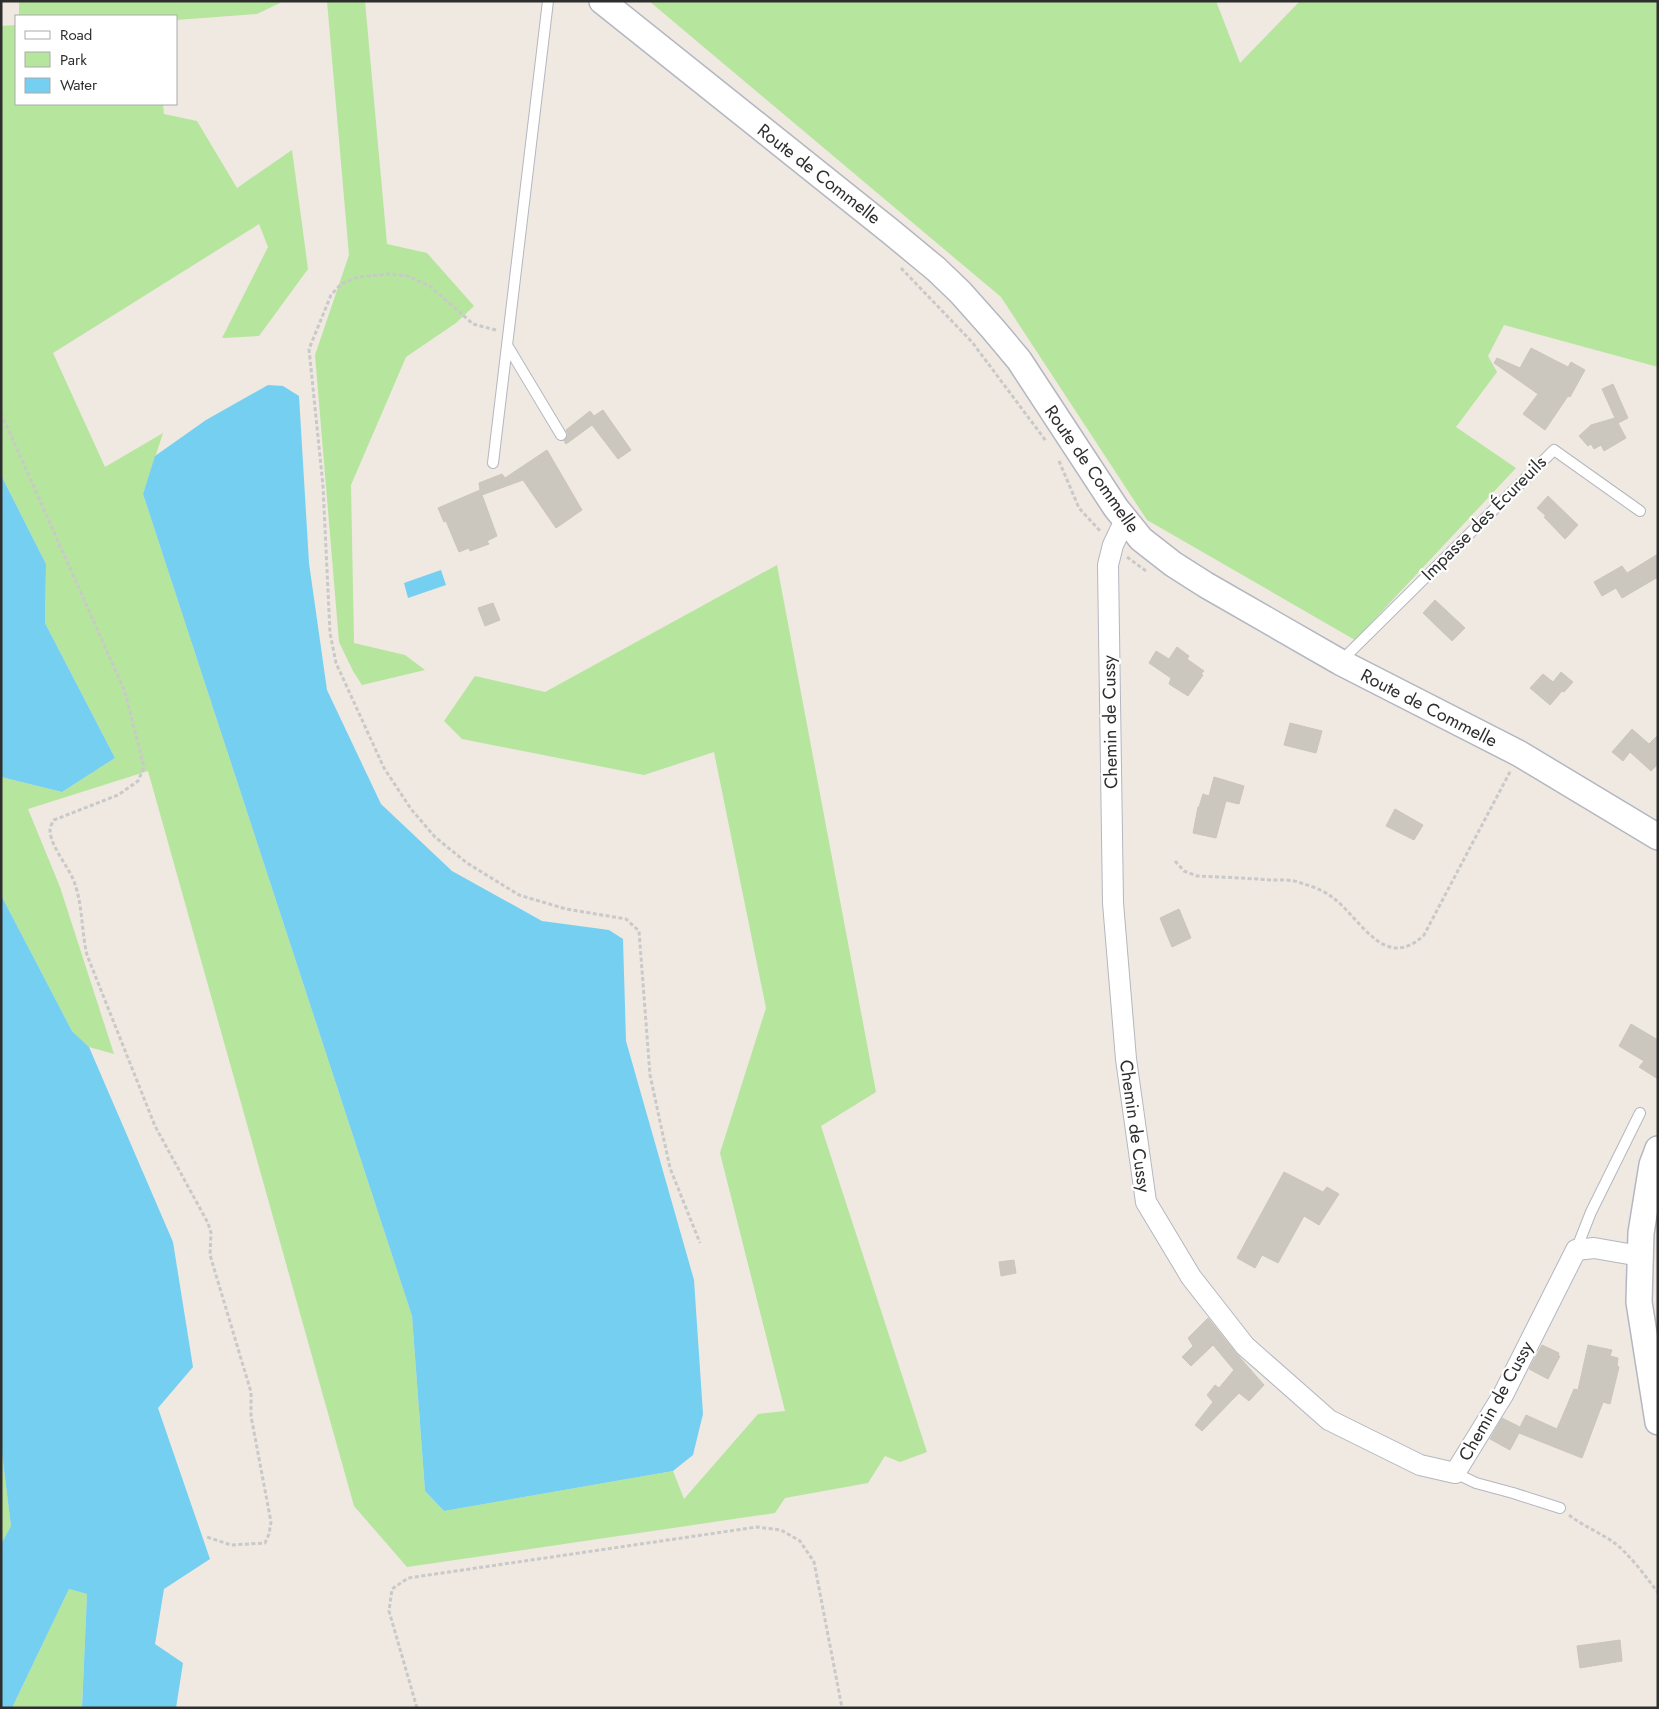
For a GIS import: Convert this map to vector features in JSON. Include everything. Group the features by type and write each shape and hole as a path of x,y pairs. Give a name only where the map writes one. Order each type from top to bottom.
{"street":[{"name":"Route de Commelle","path":"602,1 890,231 936,269 960,292 1018,360 1125,520 1141,539 1174,564 1206,584 1340,662 1520,754 1658,837"},
{"name":"Chemin de Cussy","path":"1125,520 1113,545 1108,565 1113,904 1126,1059 1146,1202 1191,1277 1244,1346 1328,1420 1420,1465 1455,1473 1503,1395 1576,1250"},
{"path":"1658,1149 1652,1165 1641,1233 1639,1302 1658,1422"},
{"path":"1576,1250 1594,1248 1640,1256"}],"lane":[{"path":"494,462 548,1"},
{"path":"507,345 560,435"},
{"name":"Impasse des Écureuils","path":"1340,662 1554,450 1640,511"},
{"path":"1576,1250 1591,1212 1640,1113"},
{"path":"1455,1473 1476,1483 1513,1492 1560,1508"}],"path":[{"path":"897,264 972,342 1051,449"},
{"path":"509,334 473,324 430,286 408,276 389,274 358,277 341,284 331,294 309,349 323,486 330,633 336,663 384,768 411,809 435,837 467,863 519,895 566,909 626,919 639,931 650,1075 670,1168 700,1243"},
{"path":"1,413 125,692 144,767 138,781 118,795 54,820 50,829 53,840 73,879 79,903 83,940 87,955 155,1126 208,1223 211,1233 210,1255 251,1392 251,1416 271,1522 269,1534 265,1543 231,1545 207,1537"},
{"path":"1056,456 1079,508 1113,545 1153,576"},
{"path":"1175,861 1184,871 1197,876 1297,881 1314,887 1331,896 1342,905 1372,938 1380,944 1402,948 1414,944 1424,935 1520,754"},
{"path":"1560,1508 1580,1523 1615,1543 1646,1576 1658,1592"},
{"path":"417,1708 388,1612 392,1589 408,1578 757,1527 780,1530 800,1540 814,1562 842,1708"}],"green space":[{"path":"19,1 284,1 257,14 178,20 178,15 19,15"},
{"path":"327,1 365,1 387,244 427,253 474,306 456,323 406,357 351,485 354,643 405,655 425,670 362,685 339,642 315,355 349,255"},
{"path":"649,1 1216,1 1240,63 1300,1 1658,1 1658,367 1504,325 1488,356 1497,372 1456,427 1516,468 1355,640 1147,520 1001,297"},
{"path":"15,25 15,105 163,105 164,114 197,121 237,188 292,150 308,269 259,336 222,338 268,247 259,224 53,353 105,467 163,433 143,494 412,1316 425,1491 444,1511 673,1471 684,1499 758,1414 785,1411 720,1153 766,1008 714,752 644,775 462,739 444,721 475,676 545,692 777,565 876,1092 821,1126 927,1452 900,1462 885,1456 868,1483 785,1498 775,1513 407,1567 354,1506 148,771 28,809 60,887 114,1054 89,1047 72,1031 1,895 1,777 62,792 115,758 45,623 46,564 1,475 1,26"},
{"path":"1,1446 11,1526 1,1544"},
{"path":"69,1589 87,1594 82,1708 12,1708"}],"water":[{"path":"268,385 283,386 299,396 309,563 327,690 381,804 452,871 542,921 609,930 623,939 626,1041 694,1280 703,1414 693,1455 673,1471 444,1511 425,1491 412,1316 143,494 155,456 206,420"},
{"path":"1,475 46,564 45,623 115,758 62,792 1,777"},
{"path":"441,570 446,585 408,598 404,583"},
{"path":"1,895 72,1031 89,1047 173,1242 193,1367 158,1408 210,1559 164,1589 155,1644 183,1663 176,1708 82,1708 87,1594 69,1589 12,1708 1,1708 1,1544 11,1526 1,1446"}],"building":[{"path":"1531,348 1568,367 1571,362 1585,370 1570,397 1568,396 1545,430 1523,414 1538,394 1494,363 1497,358 1520,368"},
{"path":"1613,384 1628,418 1618,423 1626,438 1604,451 1601,445 1594,449 1591,444 1588,446 1579,436 1591,425 1615,418 1602,389"},
{"path":"603,410 631,450 618,459 592,425 566,444 564,441 568,435 566,430 590,411 594,416"},
{"path":"547,450 582,510 556,528 523,480 482,495 497,536 487,541 489,544 470,551 469,548 459,552 446,521 444,522 438,508 480,490 479,483 502,474 505,478"},
{"path":"1548,496 1578,525 1565,539 1537,508"},
{"path":"1658,554 1658,577 1622,598 1616,588 1602,596 1594,582 1622,566 1627,573"},
{"path":"1435,600 1465,628 1452,641 1423,613"},
{"path":"493,603 500,620 485,626 478,608"},
{"path":"1177,647 1189,656 1187,659 1204,671 1188,696 1169,684 1171,678 1149,663 1156,651 1169,659"},
{"path":"1561,672 1573,682 1550,705 1530,688 1543,674 1553,682"},
{"path":"1290,723 1322,731 1316,753 1284,745"},
{"path":"1632,729 1649,744 1658,735 1658,764 1651,771 1630,752 1623,761 1612,752"},
{"path":"1214,777 1244,786 1239,804 1226,801 1216,838 1193,833 1198,807 1203,794 1209,796"},
{"path":"1395,809 1423,825 1414,840 1386,826"},
{"path":"1179,909 1191,938 1172,947 1160,918"},
{"path":"1631,1024 1658,1040 1658,1079 1639,1067 1644,1061 1619,1046"},
{"path":"1284,1172 1323,1192 1327,1187 1339,1194 1319,1225 1304,1216 1278,1263 1262,1255 1255,1268 1237,1258"},
{"path":"1014,1260 1016,1273 1001,1276 999,1262"},
{"path":"1208,1318 1264,1385 1249,1401 1239,1393 1202,1431 1195,1425 1213,1402 1207,1395 1215,1385 1219,1388 1234,1370 1213,1345 1191,1366 1182,1357 1193,1346 1188,1338"},
{"path":"1542,1345 1559,1353 1558,1356 1560,1356 1548,1379 1529,1369"},
{"path":"1588,1345 1612,1350 1610,1356 1618,1358 1617,1366 1619,1367 1610,1404 1603,1402 1582,1458 1519,1433 1510,1450 1490,1439 1502,1418 1520,1427 1526,1415 1557,1429 1574,1389 1578,1390"},
{"path":"1620,1640 1622,1661 1580,1668 1577,1646"}]}
